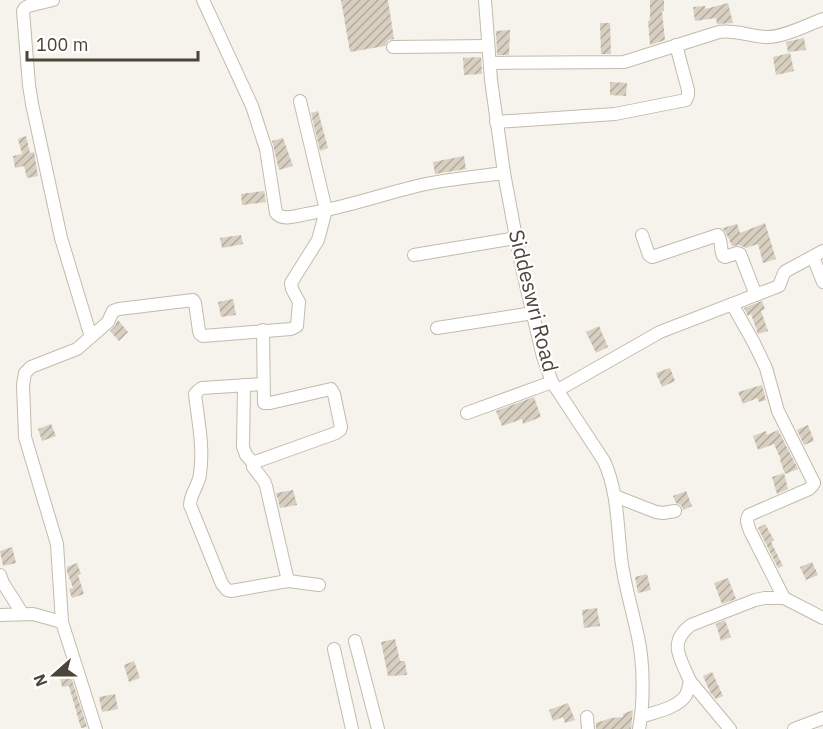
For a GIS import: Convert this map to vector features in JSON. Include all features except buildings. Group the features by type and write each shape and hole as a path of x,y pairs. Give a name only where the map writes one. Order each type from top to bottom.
{"street":[{"path":"53,0 28,6 23,11 30,94 56,217 91,337"},
{"path":"203,0 252,106 266,149 278,216 282,218 326,210 426,184 504,172"},
{"name":"Siddeswri Road","path":"485,0 496,122 504,172 516,238 543,357 555,386 604,461 615,496 626,591 641,656 640,723"},
{"path":"490,63 624,62 723,31 762,37 775,36 823,19"},
{"path":"496,122 615,114 686,100 688,90 676,45"},
{"path":"393,47 488,46"},
{"path":"96,729 62,622 57,543 24,429 25,373 31,366 72,351 108,322 115,310 193,300 201,336 291,329 297,326 299,302 291,283 318,240 326,210 300,101"},
{"path":"642,235 649,255 652,257 718,235 723,256 740,254 756,295"},
{"path":"414,255 516,238"},
{"path":"467,413 555,386 660,332 779,286 786,271 818,254 823,282"},
{"path":"732,304 766,368 778,411 814,483 809,489 749,515 746,520 784,598"},
{"path":"437,328 533,313"},
{"path":"254,464 336,433 341,427 331,389 266,403 263,401 263,330"},
{"path":"263,384 202,388 196,392 202,456 200,478 190,499 190,505 222,584 227,590 288,581 319,585"},
{"path":"244,386 243,447 266,486 288,581"},
{"path":"615,496 656,512 675,510"},
{"path":"0,574 3,583 22,613"},
{"path":"730,729 690,681 678,653 682,632 755,600 765,598 784,598 823,618"},
{"path":"0,615 22,613 40,615 62,622"},
{"path":"355,641 378,729"},
{"path":"334,649 352,729"},
{"path":"640,723 681,701 686,695 690,681"},
{"path":"794,729 823,718"}]}
